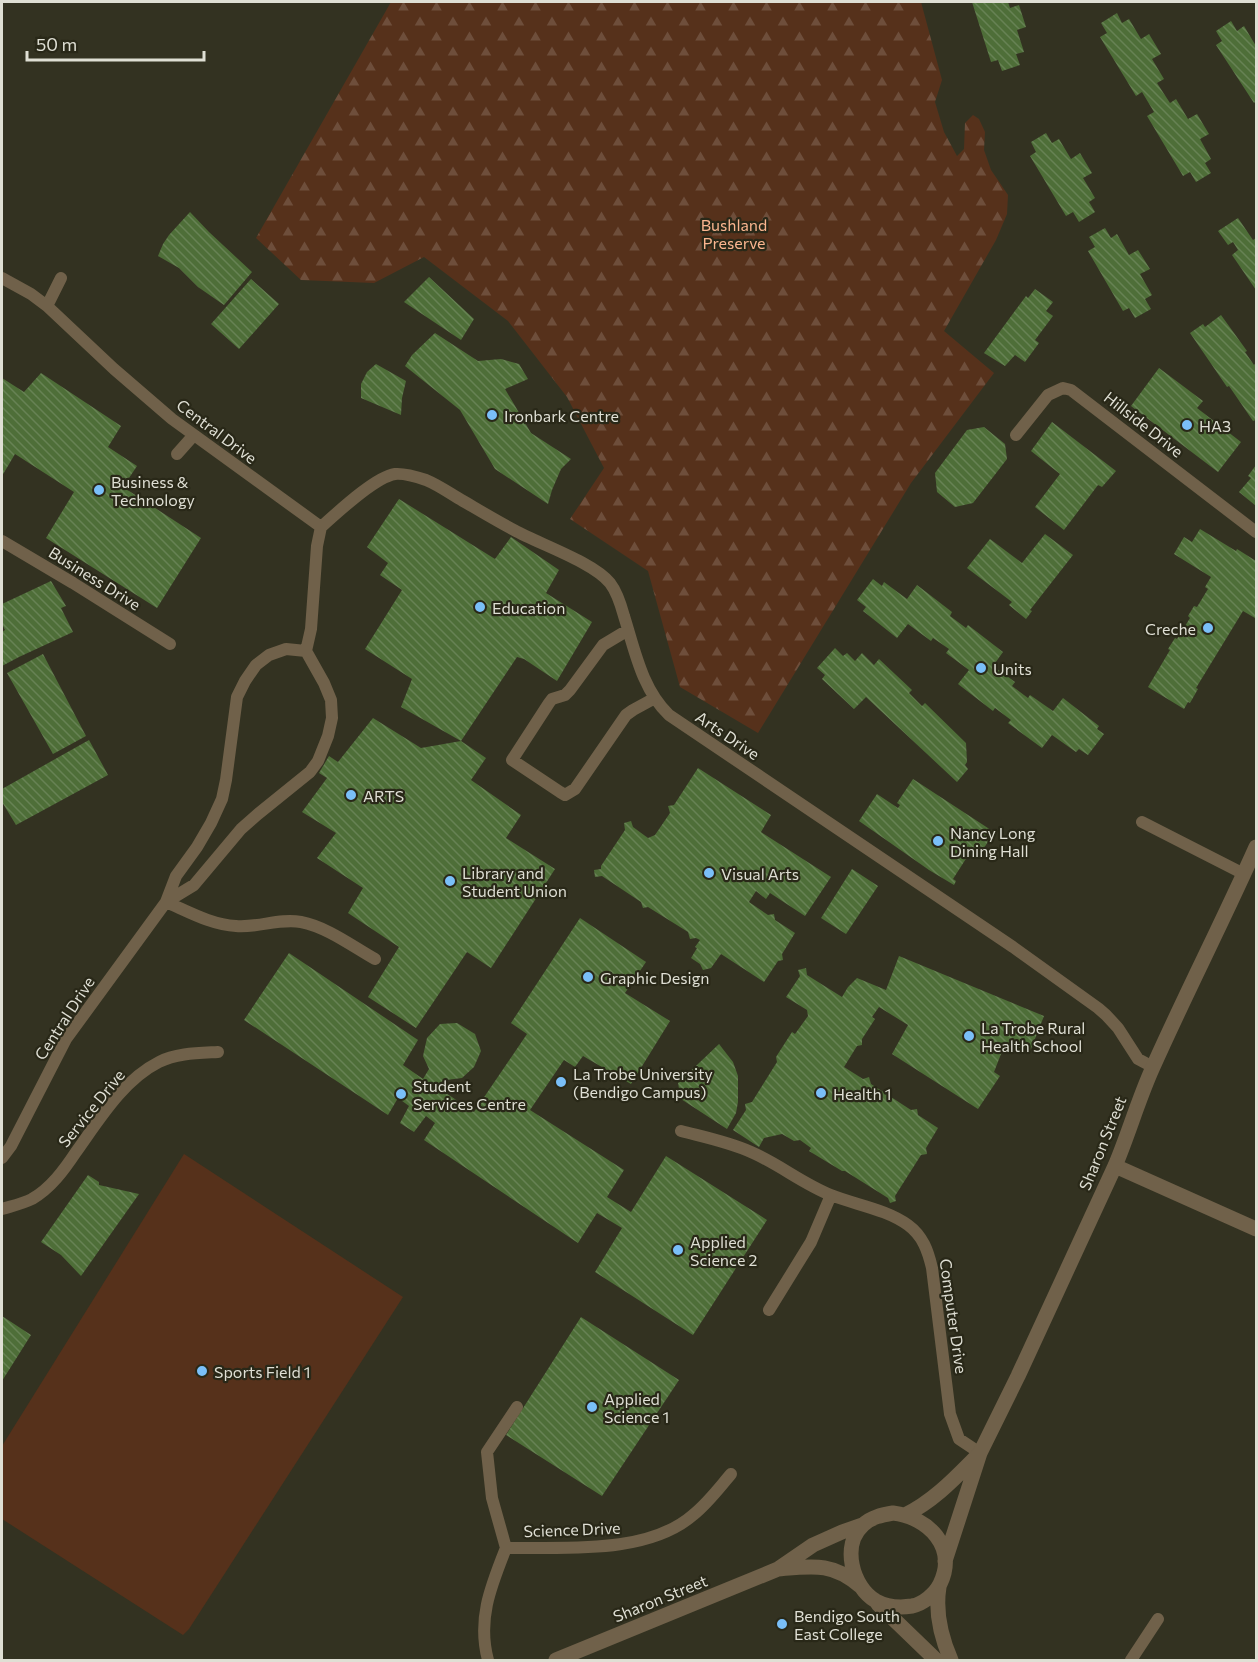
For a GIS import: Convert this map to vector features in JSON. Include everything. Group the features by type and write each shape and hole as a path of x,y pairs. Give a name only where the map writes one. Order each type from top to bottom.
{"street":[{"name":"Sharon Street","path":"945,1561 980,1453 1115,1166 1128,1135 1136,1106 1153,1067 1257,847"},
{"path":"1115,1166 1257,1229"},
{"name":"Sharon Street","path":"905,1515 936,1496 980,1453"},
{"path":"936,1660 870,1596 852,1566 851,1547 862,1525 880,1516 893,1513 917,1519 937,1536 943,1548 944,1574 936,1601 945,1647 951,1660"},
{"name":"Sharon Street","path":"556,1660 778,1569 813,1545 862,1525"},
{"name":"Sharon Street","path":"778,1569 819,1566 832,1569 854,1581 870,1596"},
{"path":"870,1596 889,1606 903,1608 917,1605 929,1598 939,1587"}],"lane":[{"name":"Central Drive","path":"2,278 47,306 114,369 193,436 321,527"},
{"path":"47,306 62,278"},
{"name":"Hillside Drive","path":"1016,435 1048,395 1063,388 1071,390 1257,532"},
{"path":"177,454 193,436"},
{"name":"Arts Drive","path":"321,527 372,484 396,474 412,476 427,480 526,537 601,574 614,589 639,664 655,698 669,715 1013,947 1098,1008 1118,1028 1138,1059 1153,1067"},
{"path":"306,651 311,628 318,536 321,527"},
{"name":"Business Drive","path":"2,541 170,644"},
{"path":"628,630 603,645 570,690 552,699 512,760 565,795 571,793 626,715 655,698"},
{"name":"Central Drive","path":"2,1158 11,1146 66,1039 166,902 176,876 211,823 222,799 237,697 245,681 256,665 269,655 286,649 306,651 331,700 332,718 318,761 310,772 241,829 194,885 166,902"},
{"path":"1142,822 1244,874"},
{"path":"166,902 223,925 238,927 287,921 302,922 340,939 375,959"},
{"name":"Service Drive","path":"2,1209 17,1206 45,1189 65,1168 124,1089 141,1073 161,1061 189,1054 218,1052"},
{"name":"Computer Drive","path":"681,1131 752,1152 831,1195 892,1216 909,1226 923,1241 932,1268 950,1414 959,1439 980,1453"},
{"path":"769,1310 810,1242 831,1195"},
{"path":"506,1548 492,1498 487,1452 516,1407"},
{"name":"Science Drive","path":"488,1660 485,1644 486,1605 506,1548 602,1546 644,1540 677,1526 693,1516 731,1474"},
{"path":"1131,1660 1158,1619"}],"green space":[{"name":"Bushland Preserve","path":"391,2 921,2 942,80 935,102 944,132 957,156 964,149 965,123 973,115 979,119 985,132 984,150 991,170 1008,195 1007,214 996,240 944,331 994,373 911,483 758,733 680,687 648,571 570,519 604,468 567,397 508,321 424,257 374,283 301,280 256,238"},
{"name":"Sports Field 1","path":"184,1154 403,1297 183,1635 2,1519 2,1446"}],"building":[{"path":"972,2 1008,2 1010,8 1019,5 1026,27 1017,30 1024,52 1016,54 1020,65 1002,71 998,60 991,62"},
{"path":"1117,13 1122,23 1129,19 1141,39 1149,34 1161,54 1152,59 1164,79 1157,83 1170,103 1176,99 1188,119 1197,114 1209,134 1200,139 1211,159 1205,163 1211,173 1196,182 1190,172 1183,176 1147,116 1154,112 1142,92 1136,96 1100,37 1107,33 1101,23"},
{"path":"1231,21 1237,31 1244,26 1256,46 1256,101 1254,103 1216,45 1222,41 1216,31"},
{"path":"1046,133 1052,143 1059,139 1071,159 1080,153 1092,173 1083,178 1095,198 1089,202 1095,212 1079,222 1073,212 1066,216 1030,156 1036,152 1031,142"},
{"path":"190,212 252,272 224,305 198,287 179,268 158,256 169,235"},
{"path":"1238,218 1253,240 1256,238 1256,290 1232,255 1238,250 1233,242 1228,245 1218,231"},
{"path":"1105,228 1111,238 1117,234 1129,255 1138,250 1150,269 1140,274 1152,295 1145,299 1151,309 1135,318 1129,308 1123,311 1088,251 1095,247 1089,237"},
{"path":"429,277 474,319 461,340 404,302"},
{"path":"251,279 279,304 239,349 211,324"},
{"path":"1035,289 1053,302 1046,311 1053,316 1035,340 1039,343 1025,362 1015,355 1005,366 984,353 1026,296 1028,298"},
{"path":"1221,315 1247,351 1245,352 1254,365 1256,363 1256,420 1253,421 1190,333 1203,324 1205,327"},
{"name":"Ironbark Centre","path":"435,333 478,361 501,359 519,364 528,379 505,389 531,433 571,459 561,469 548,504 495,469 460,410 405,366 412,355"},
{"path":"376,364 406,381 401,415 361,398 361,384 367,372"},
{"name":"HA3","path":"1159,368 1203,401 1197,408 1241,442 1218,472 1131,406"},
{"name":"Business & Technology","path":"41,373 121,426 108,447 137,466 123,487 201,538 157,608 46,538 74,492 15,454 2,476 2,378 24,392"},
{"path":"1052,422 1116,471 1102,487 1098,485 1064,530 1035,507 1060,474 1031,451"},
{"path":"984,427 1005,444 1007,459 973,503 955,507 937,492 935,473 967,430"},
{"path":"1256,465 1256,506 1239,492 1251,478 1248,476"},
{"name":"Education","path":"399,499 495,559 511,537 559,570 546,593 592,622 557,681 524,659 517,657 461,741 401,707 412,679 365,649 402,590 380,575 388,563 367,547"},
{"name":"Creche","path":"1200,529 1256,561 1256,615 1255,618 1243,611 1196,688 1198,689 1190,703 1188,702 1184,709 1148,687 1170,650 1168,649 1190,618 1188,616 1194,606 1197,607 1208,589 1205,587 1211,577 1174,554 1184,537 1192,542"},
{"path":"1045,534 1073,555 1030,610 1032,611 1026,619 1009,605 1012,602 967,568 990,539 1022,563"},
{"name":"Units","path":"873,579 882,586 884,582 907,599 917,585 952,612 950,616 966,628 968,625 1003,652 993,666 1015,682 1012,686 1028,698 1030,695 1053,711 1063,698 1099,726 1097,729 1104,734 1088,755 1079,749 1076,752 1052,735 1042,748 1008,723 1011,720 995,708 993,711 958,684 969,670 946,653 949,649 933,638 931,641 908,624 897,638 863,611 866,607 857,600"},
{"path":"51,581 66,606 61,608 73,632 2,666 2,632 5,630 2,624 2,604"},
{"path":"835,648 843,656 847,653 855,661 862,653 874,665 879,659 912,690 909,693 922,706 925,703 966,743 967,762 965,765 968,769 957,782 866,697 854,709 822,679 825,675 817,668"},
{"path":"43,654 86,736 53,754 7,673"},
{"name":"Library and Student Union","path":"373,718 421,748 461,741 486,758 471,780 521,815 506,838 555,869 491,968 467,952 416,1028 368,997 399,947 348,913 363,888 317,858 336,833 302,812 327,778 319,773 329,756 338,762"},
{"path":"89,740 108,775 16,825 2,802 2,789"},
{"name":"Visual Arts","path":"698,768 771,815 761,832 831,877 805,916 770,893 766,899 756,891 749,902 768,915 774,914 775,920 795,933 782,954 783,960 778,961 764,982 721,954 711,968 703,970 700,964 691,958 700,940 690,939 688,932 648,907 643,908 641,902 602,876 595,877 594,870 601,869 625,830 624,823 631,821 633,827 648,838 655,835 670,813 668,806 674,805"},
{"name":"Nancy Long Dining Hall","path":"913,779 994,832 979,856 968,849 966,852 969,854 953,879 956,881 954,885 859,821 877,794 898,808 900,805 897,803"},
{"path":"852,869 878,886 846,934 821,918"},
{"path":"580,918 646,962 625,993 670,1021 631,1084 583,1056 575,1067 564,1060 530,1110 624,1170 607,1197 631,1212 666,1156 767,1220 693,1335 595,1272 622,1228 597,1213 578,1243 424,1140 435,1123 426,1116 414,1132 400,1123 409,1106 398,1098 388,1115 244,1020 289,953 418,1040 403,1065 423,1079 429,1069 423,1056 427,1038 440,1024 457,1023 475,1034 481,1051 474,1067 462,1078 446,1080 440,1089 474,1112 527,1034 511,1023"},
{"name":"Health 1","path":"899,956 1044,1016 1029,1054 1010,1046 1001,1054 994,1072 1000,1076 978,1109 892,1054 908,1025 879,1007 872,1017 875,1019 862,1039 862,1045 857,1046 844,1067 863,1079 869,1077 871,1084 911,1110 917,1109 918,1115 938,1128 926,1148 927,1154 921,1155 895,1196 896,1201 890,1203 888,1198 809,1151 811,1148 800,1140 794,1141 782,1134 764,1138 759,1147 733,1130 746,1110 745,1104 752,1102 777,1062 776,1057 792,1032 795,1034 808,1016 807,1010 786,997 800,976 798,970 806,968 807,975 842,997 857,978 886,990"},
{"path":"719,1044 733,1062 738,1076 736,1113 727,1129 681,1099 678,1083"},
{"path":"88,1175 99,1182 99,1185 139,1194 81,1276 61,1255 41,1242"},
{"path":"2,1316 31,1335 2,1381"},
{"name":"Applied Science 1","path":"581,1317 679,1380 602,1496 506,1435"}],"place":[{"name":"Ironbark Centre","path":"492,415"},
{"name":"HA3","path":"1187,425"},
{"name":"Business & Technology","path":"99,490"},
{"name":"Education","path":"480,607"},
{"name":"Creche","path":"1208,628"},
{"name":"Units","path":"981,668"},
{"name":"ARTS","path":"351,795"},
{"name":"Nancy Long Dining Hall","path":"938,841"},
{"name":"Visual Arts","path":"709,873"},
{"name":"Library and Student Union","path":"450,881"},
{"name":"Graphic Design","path":"588,977"},
{"name":"La Trobe Rural Health School","path":"969,1036"},
{"name":"La Trobe University (Bendigo Campus)","path":"561,1082"},
{"name":"Health 1","path":"821,1093"},
{"name":"Student Services Centre","path":"401,1094"},
{"name":"Applied Science 2","path":"678,1250"},
{"name":"Sports Field 1","path":"202,1371"},
{"name":"Applied Science 1","path":"592,1407"},
{"name":"Bendigo South East College","path":"782,1624"}]}
